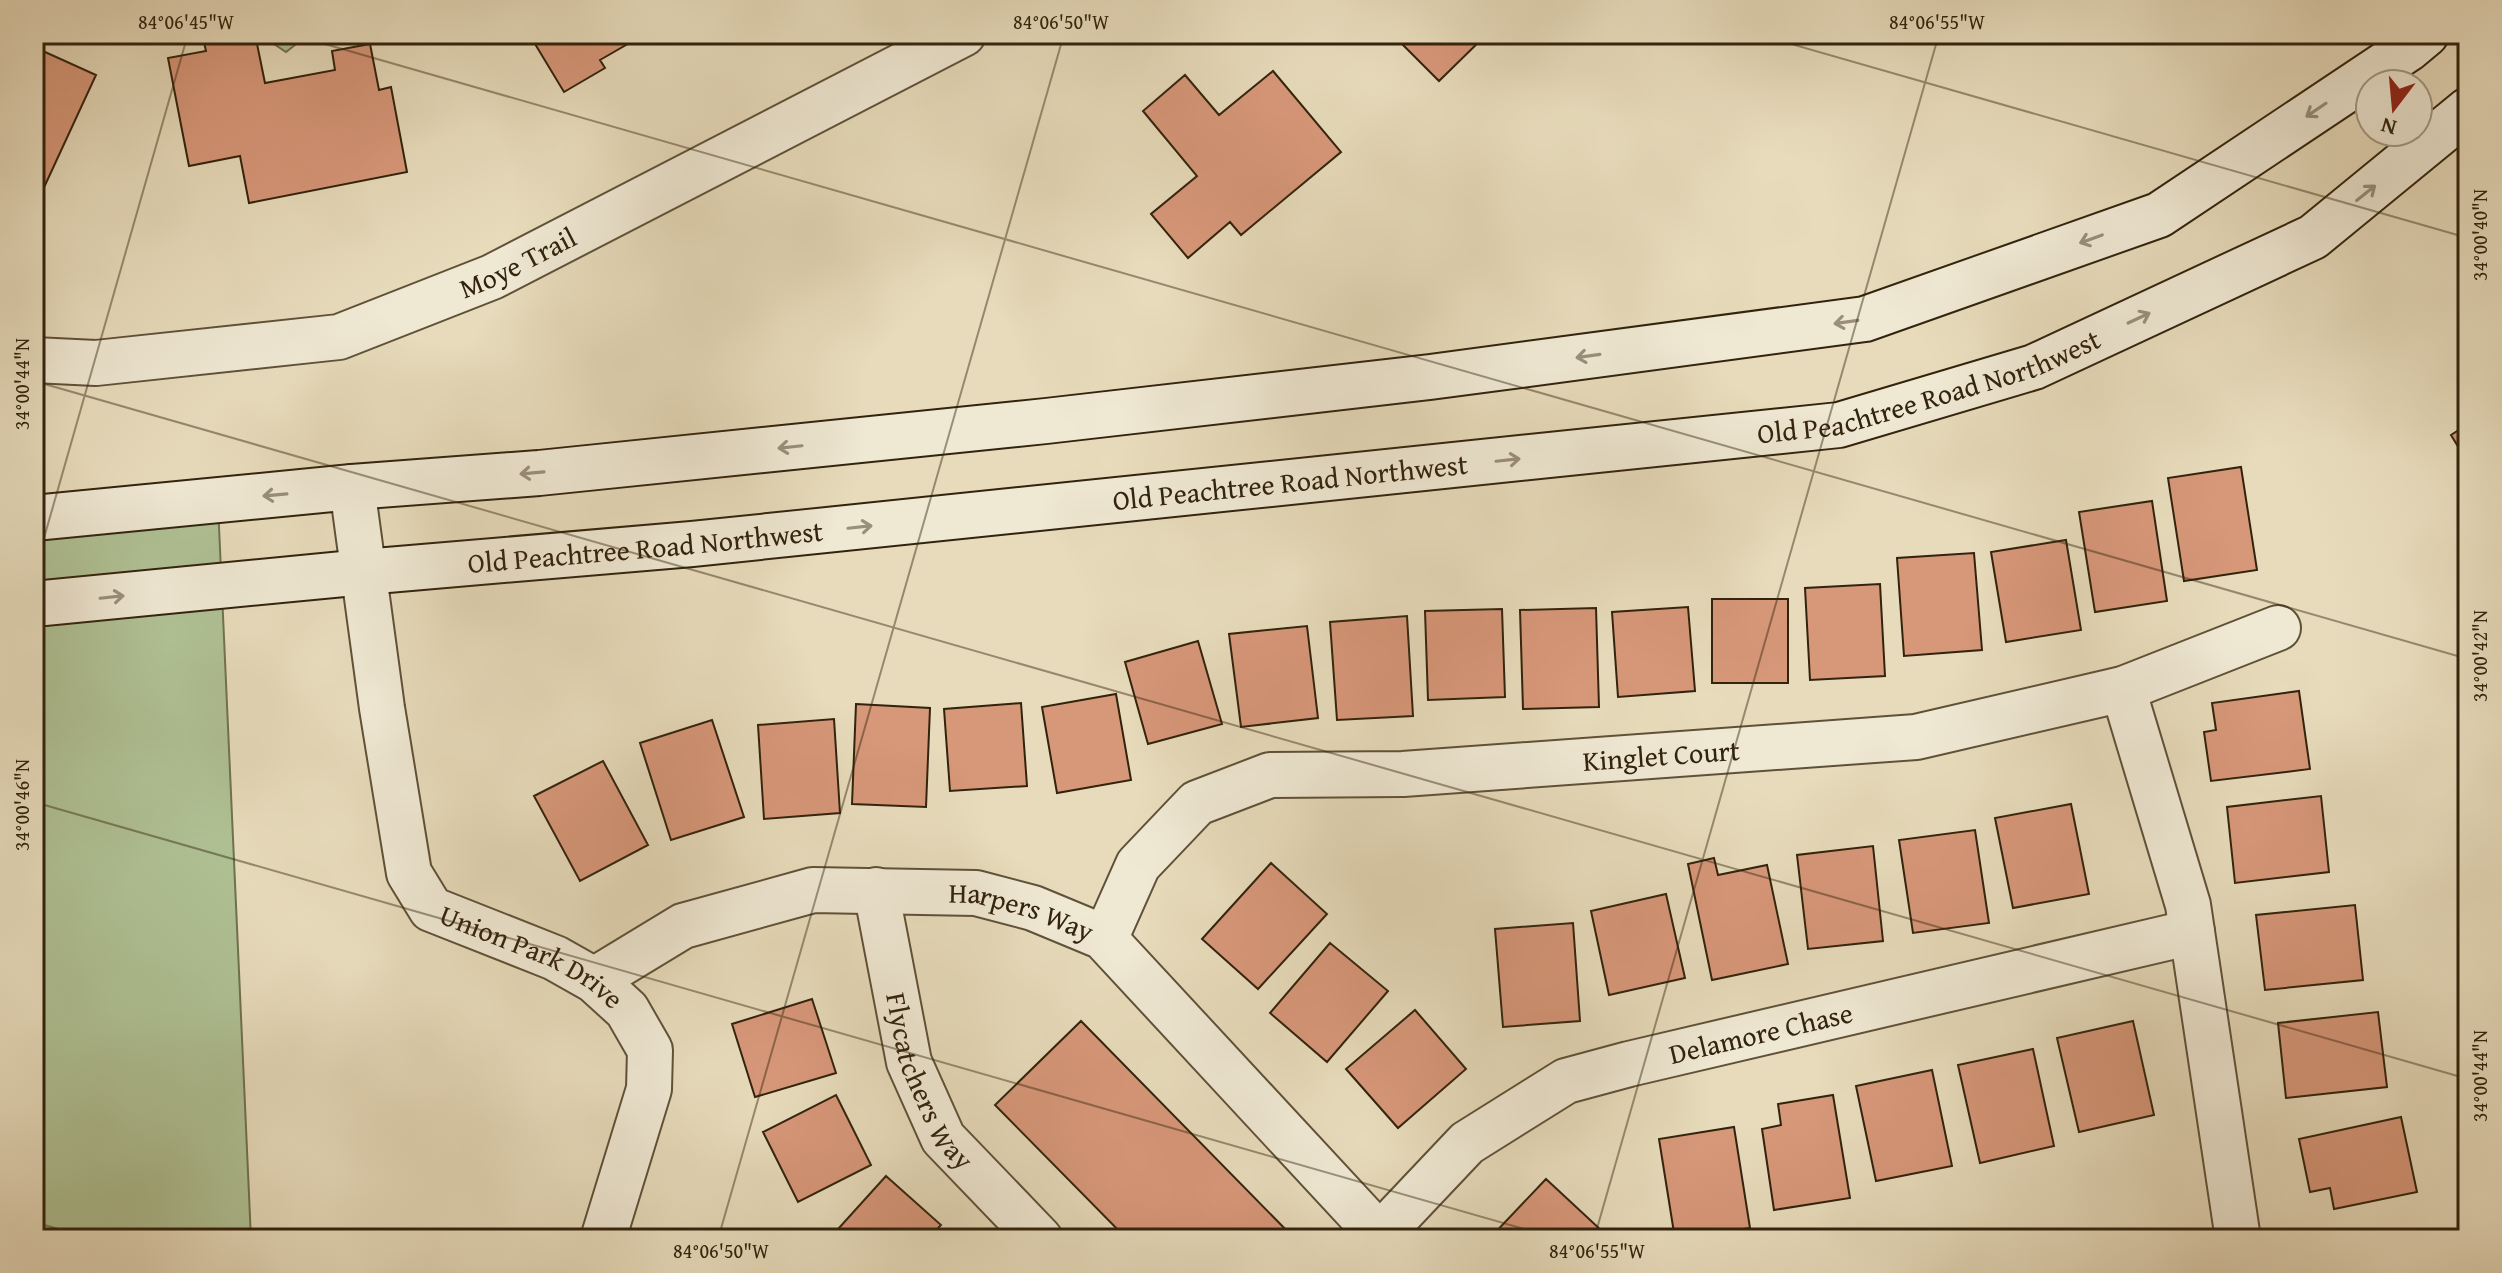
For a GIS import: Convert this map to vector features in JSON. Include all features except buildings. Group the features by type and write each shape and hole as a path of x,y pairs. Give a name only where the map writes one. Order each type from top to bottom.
{"street":[{"name":"Moye Trail","path":"34,360 96,363 339,337 492,277 963,34"},
{"path":"34,518 352,487 539,473 1046,421 1430,377 1865,319 2159,215 2426,34"},
{"name":"Old Peachtree Road Northwest","path":"34,604 692,544 1839,425 2034,367 2313,237 2468,110"},
{"name":"Union Park Drive","path":"352,487 382,708 409,873 431,909 555,958 594,980 627,1010 650,1050 649,1089 603,1239"},
{"name":"Kinglet Court","path":"1103,937 1138,865 1197,803 1270,775 1403,774 1916,737 2123,689 2278,628"},
{"path":"2123,689 2188,905 2238,1239"},
{"name":"Harpers Way","path":"594,980 683,926 813,890 976,893 1033,908 1103,937 1381,1237"},
{"name":"Flycatchers Way","path":"876,890 909,1062 943,1138 1040,1239"},
{"name":"Delamore Chase","path":"1381,1237 1467,1143 1566,1081 2192,932"}],"green space":[{"path":"259,34 309,34 286,52"},
{"path":"217,482 251,1239 34,1239 34,501"}]}
